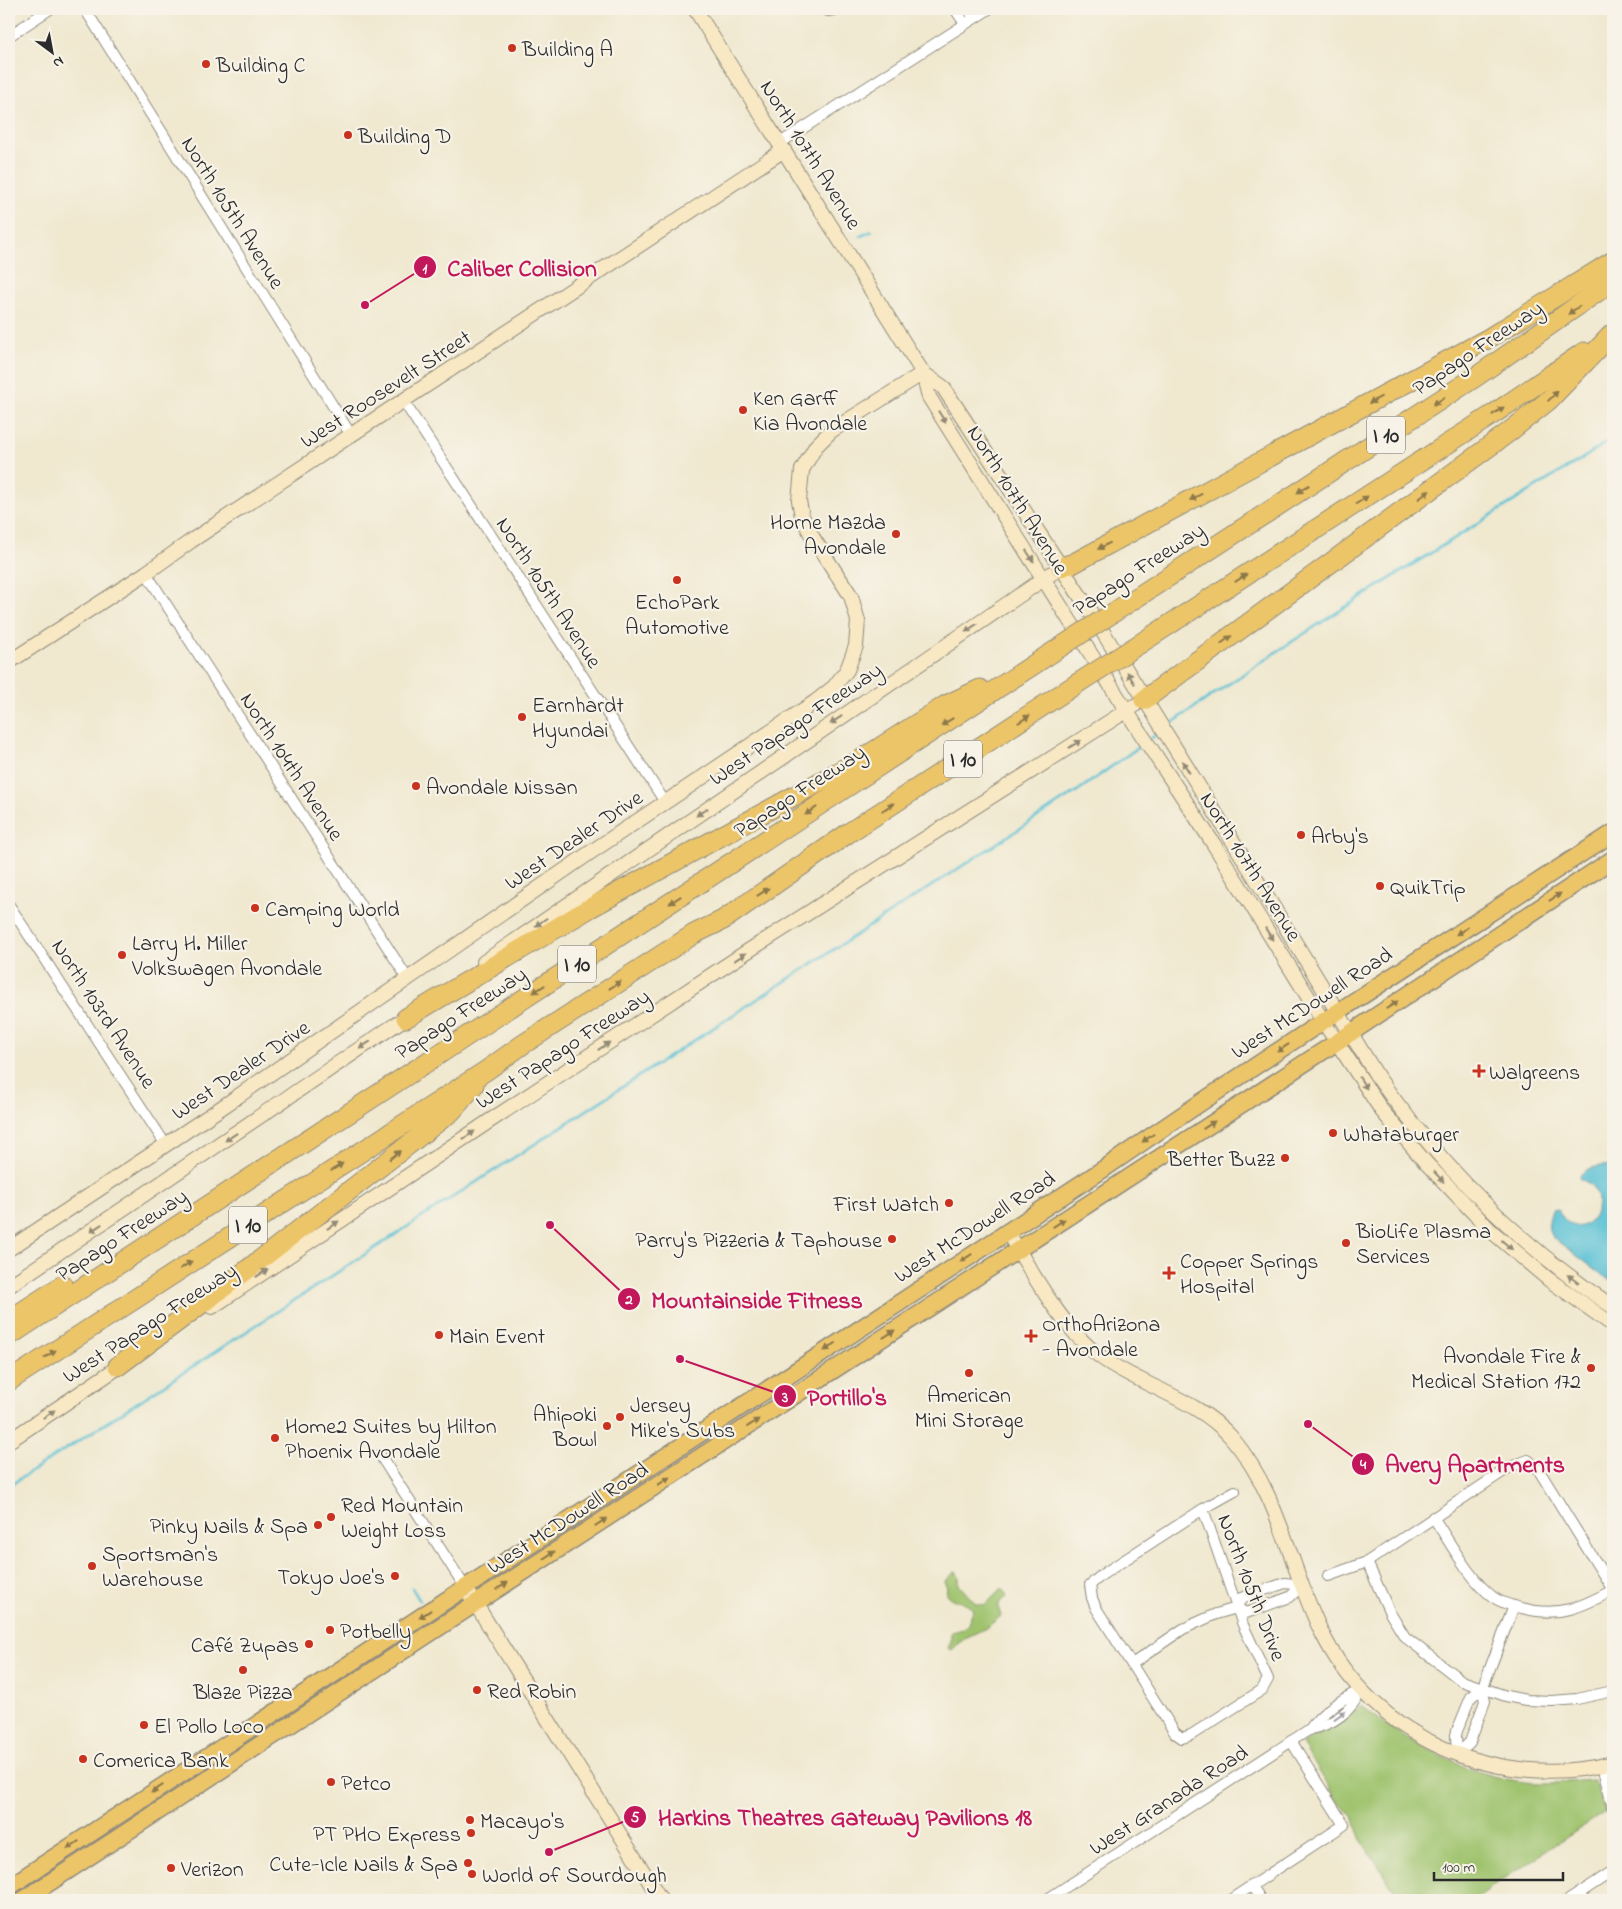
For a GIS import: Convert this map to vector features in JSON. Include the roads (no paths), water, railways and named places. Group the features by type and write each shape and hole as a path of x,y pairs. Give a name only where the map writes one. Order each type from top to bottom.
{"highway":[{"path":"1062,568 1489,338 1613,261"},
{"name":"Papago Freeway","path":"9,1336 1477,376 1613,281"},
{"path":"1144,700 1509,432 1549,400 1613,332"},
{"name":"I 10","path":"9,1381 487,1070 522,1045 694,934 723,920 847,834 1536,385 1613,332"},
{"path":"406,1018 590,908 860,760 946,705 1032,666"},
{"path":"118,1366 247,1270 452,1111 487,1070"},
{"path":"9,1320 66,1284 122,1262"}],"main road":[{"name":"North 107th Avenue","path":"695,9 923,373 929,397 1158,760 1183,796 1323,1021 1382,1111 1402,1137 1468,1208 1519,1256 1613,1325"},
{"name":"West Roosevelt Street","path":"9,662 404,402 782,147"},
{"name":"North 107th Avenue","path":"923,373 943,387 1062,568 1377,1076 1395,1102 1456,1174 1513,1230 1563,1271 1609,1304"},
{"name":"West Dealer Drive","path":"9,1249 166,1145 591,852 815,702 834,687 847,670 856,646 858,621 850,596 813,538 802,516 799,501 802,470 816,446 832,430 923,373"},
{"name":"West Papago Freeway","path":"9,1286 406,1018 542,921 1044,578 1062,568"},
{"name":"West Papago Freeway","path":"9,1441 118,1366 172,1334 499,1115 757,946 1144,700"},
{"path":"1183,796 1192,798 1236,862 1241,866 1249,868"},
{"name":"West McDowell Road","path":"9,1887 1105,1168 1338,1011 1613,833"},
{"name":"West McDowell Road","path":"23,1900 1351,1033 1613,858"},
{"path":"1234,878 1246,880 1267,911 1282,922"},
{"path":"1007,1231 1054,1306 1091,1349 1103,1359 1131,1376 1197,1410 1228,1434 1239,1446 1260,1477 1270,1498 1302,1585 1327,1644 1341,1666 1377,1706 1402,1725 1457,1755 1499,1766 1537,1771 1570,1771 1607,1764"},
{"path":"1596,1314 1609,1304"},
{"path":"465,1587 660,1900"},
{"path":"324,1702 323,1696 329,1688 365,1664 390,1637"},
{"path":"220,1771 238,1748 307,1704 312,1695 312,1688"}],"street":[{"path":"9,36 50,9"},
{"name":"North 105th Avenue","path":"85,9 352,435"},
{"path":"827,10 840,9"},
{"path":"956,9 965,24"},
{"path":"968,9 974,18"},
{"name":"West Roosevelt Street","path":"782,147 989,9"},
{"name":"North 105th Avenue","path":"404,402 666,802"},
{"name":"North 104th Avenue","path":"146,573 408,978"},
{"name":"North 103rd Avenue","path":"9,905 166,1145"},
{"path":"380,1455 465,1587"},
{"path":"1328,1576 1366,1562 1510,1467 1528,1460 1538,1470 1613,1590 1581,1607 1548,1613 1514,1606 1494,1598 1470,1572 1433,1518"},
{"path":"1235,1491 1203,1509 1103,1574 1090,1585 1096,1608 1132,1664 1183,1630 1210,1617 1237,1608 1241,1598 1285,1583 1302,1585"},
{"name":"North 105th Drive","path":"1132,1664 1175,1733 1182,1738 1191,1735 1262,1690 1268,1679 1265,1669 1253,1649 1237,1608 1203,1509"},
{"path":"1366,1562 1390,1613 1405,1637 1462,1681 1526,1700 1552,1701 1577,1699 1613,1690"},
{"path":"1237,1608 1246,1614 1290,1597 1302,1585"},
{"path":"1263,1590 1268,1606"},
{"path":"1457,1755 1470,1742 1478,1722 1485,1701 1482,1688 1514,1606"},
{"path":"1457,1755 1456,1736 1470,1696 1482,1688"},
{"name":"West Granada Road","path":"1046,1900 1310,1729 1318,1716 1346,1697 1361,1690"},
{"path":"1463,1716 1478,1722"},
{"path":"1230,1900 1344,1825 1291,1741"},
{"path":"1607,1764 1613,1808"},
{"path":"1569,1900 1613,1871"},
{"path":"1252,1886 1261,1900"}],"water":[{"path":"1613,1165 1613,1283 1552,1237 1549,1221 1552,1210 1558,1209 1567,1222 1577,1226 1586,1224 1593,1217 1597,1207 1597,1197 1592,1187 1580,1179 1580,1175 1592,1168"}],"waterway":[{"path":"861,236 872,231"},
{"path":"1168,726 1325,620 1591,453 1613,437"},
{"path":"1150,739 1160,732"},
{"path":"9,1486 1076,792 1143,744"},
{"path":"412,1588 420,1601"}],"place":[{"name":"Building A","path":"512,48"},
{"name":"Building C","path":"206,64"},
{"name":"Building D","path":"348,135"},
{"name":"Caliber Collision","path":"365,305"},
{"name":"Ken Garff Kia Avondale","path":"743,410"},
{"name":"Horne Mazda Avondale","path":"896,534"},
{"name":"EchoPark Automotive","path":"677,580"},
{"name":"Earnhardt Hyundai","path":"522,717"},
{"name":"Avondale Nissan","path":"416,786"},
{"name":"Arby's","path":"1301,835"},
{"name":"QuikTrip","path":"1380,886"},
{"name":"Camping World","path":"255,908"},
{"name":"Larry H. Miller Volkswagen Avondale","path":"122,955"},
{"name":"Walgreens","path":"1479,1071"},
{"name":"Whataburger","path":"1333,1133"},
{"name":"Better Buzz","path":"1285,1158"},
{"name":"First Watch","path":"949,1203"},
{"name":"Mountainside Fitness","path":"550,1225"},
{"name":"Parry's Pizzeria & Taphouse","path":"892,1239"},
{"name":"BioLife Plasma Services","path":"1346,1243"},
{"name":"Copper Springs Hospital","path":"1169,1273"},
{"name":"Main Event","path":"439,1335"},
{"name":"OrthoArizona - Avondale","path":"1031,1336"},
{"name":"Portillo's","path":"680,1359"},
{"name":"Avondale Fire & Medical Station 172","path":"1591,1368"},
{"name":"American Mini Storage","path":"969,1373"},
{"name":"Jersey Mike's Subs","path":"620,1417"},
{"name":"Avery Apartments","path":"1308,1424"},
{"name":"Ahipoki Bowl","path":"607,1426"},
{"name":"Home2 Suites by Hilton Phoenix Avondale","path":"275,1438"},
{"name":"Red Mountain Weight Loss","path":"331,1517"},
{"name":"Pinky Nails & Spa","path":"318,1525"},
{"name":"Sportsman's Warehouse","path":"92,1566"},
{"name":"Tokyo Joe's","path":"395,1576"},
{"name":"Potbelly","path":"330,1630"},
{"name":"Café Zupas","path":"309,1644"},
{"name":"Blaze Pizza","path":"243,1670"},
{"name":"Red Robin","path":"477,1690"},
{"name":"El Pollo Loco","path":"144,1725"},
{"name":"Comerica Bank","path":"83,1759"},
{"name":"Petco","path":"331,1782"},
{"name":"Macayo's","path":"470,1820"},
{"name":"PT PHO Express","path":"471,1833"},
{"name":"Harkins Theatres Gateway Pavilions 18","path":"549,1852"},
{"name":"Cute-Icle Nails & Spa","path":"468,1863"},
{"name":"Verizon","path":"171,1868"},
{"name":"World of Sourdough","path":"472,1874"}]}
